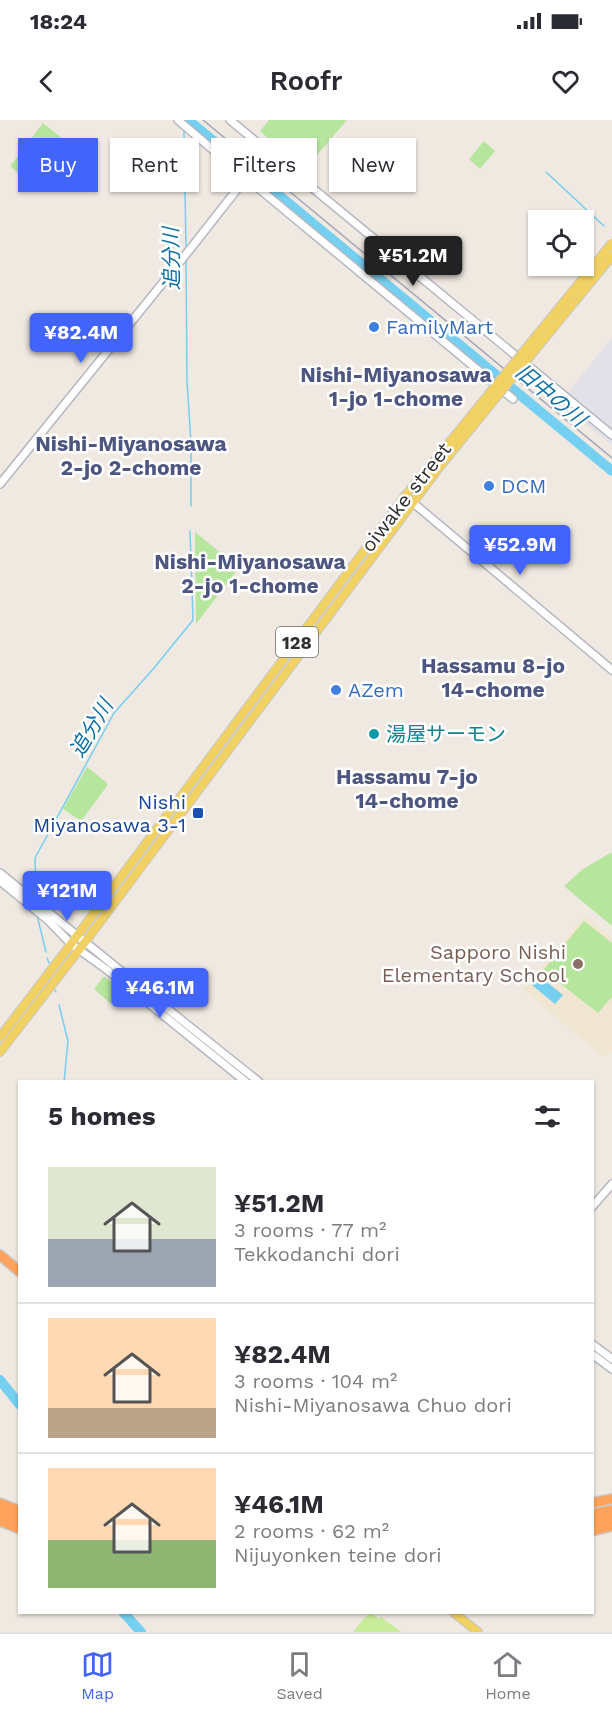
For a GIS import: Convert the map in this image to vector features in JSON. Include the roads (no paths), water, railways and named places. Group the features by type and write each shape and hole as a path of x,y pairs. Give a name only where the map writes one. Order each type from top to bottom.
{"highway":[{"path":"0,1248 18,1262"},
{"path":"0,1256 18,1270"},
{"path":"594,1502 612,1498"},
{"path":"0,1503 18,1510"},
{"path":"594,1514 612,1510"},
{"path":"0,1512 18,1519"},
{"path":"594,1522 612,1518"},
{"path":"0,1521 18,1528"},
{"path":"594,1530 612,1526"}],"main road":[{"name":"oiwake street","path":"85,942 412,502 438,463 612,243"},
{"name":"oiwake street","path":"77,936 405,496 438,463 612,256"},
{"name":"128","path":"0,1036 77,936"},
{"name":"128","path":"0,1052 85,942"},
{"path":"456,1614 478,1632"}],"street":[{"path":"231,120 612,435"},
{"path":"182,123 211,148"},
{"path":"0,484 235,192"},
{"path":"263,192 513,399"},
{"path":"405,496 612,670"},
{"path":"0,873 258,1080"},
{"path":"0,881 40,914 71,944 106,969 244,1080"},
{"path":"594,1205 612,1184"},
{"path":"594,1346 612,1359"},
{"path":"594,1356 612,1369"}],"water":[{"path":"539,976 563,995 555,1004 532,985"}],"waterway":[{"name":"旧中の川","path":"188,120 612,471"},
{"name":"追分川","path":"184,129 186,250"},
{"path":"546,172 604,226"},
{"name":"追分川","path":"186,258 191,506"},
{"name":"追分川","path":"36,898 35,858 114,713 193,620 190,531"},
{"name":"追分川","path":"37,915 46,952"},
{"name":"追分川","path":"47,958 49,963"},
{"name":"追分川","path":"59,1005 68,1041 64,1080"},
{"path":"0,1380 18,1402"},
{"path":"125,1614 141,1632"}],"railway":[{"path":"203,120 612,458"}],"place":[{"name":"FamilyMart","path":"374,327"},
{"name":"DCM","path":"489,486"},
{"name":"AZem","path":"336,690"},
{"name":"湯屋サーモン","path":"374,734"},
{"name":"Nishi Miyanosawa 3-1","path":"198,813"},
{"name":"Sapporo Nishi Elementary School","path":"578,964"}],"district":[{"name":"Nishi-Miyanosawa 1-jo 1-chome","path":"396,386"},
{"name":"Nishi-Miyanosawa 2-jo 2-chome","path":"131,455"},
{"name":"Nishi-Miyanosawa 2-jo 1-chome","path":"250,573"},
{"name":"Hassamu 8-jo 14-chome","path":"493,677"},
{"name":"Hassamu 7-jo 14-chome","path":"407,788"}]}
